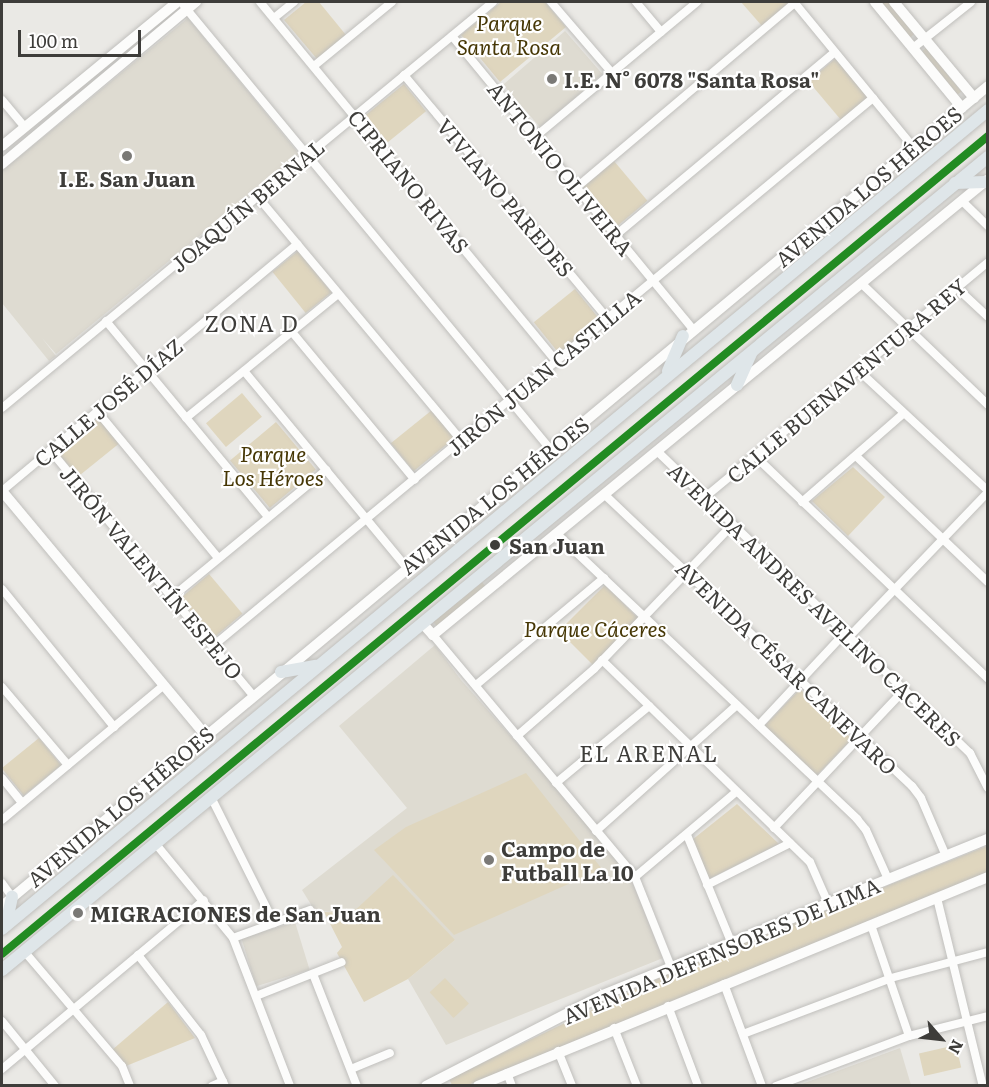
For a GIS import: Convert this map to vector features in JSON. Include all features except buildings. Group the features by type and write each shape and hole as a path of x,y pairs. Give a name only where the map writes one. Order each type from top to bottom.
{"main road":[{"name":"AVENIDA LOS HÉROES","path":"4,927 666,374 987,110"},
{"path":"2,970 987,157"},
{"path":"955,183 986,181"},
{"path":"666,374 688,332"},
{"path":"737,384 753,349"},
{"path":"281,672 317,666"},
{"path":"4,927 12,897"}],"street":[{"path":"2,146 181,4 196,2"},
{"name":"CIPRIANO RIVAS","path":"260,2 556,361"},
{"path":"274,18 294,2"},
{"path":"314,66 392,2"},
{"name":"JOAQUÍN BERNAL","path":"2,408 493,2"},
{"path":"551,2 612,73"},
{"path":"636,2 661,32"},
{"path":"535,137 697,2"},
{"path":"577,187 794,2 914,148"},
{"path":"874,2 962,108"},
{"path":"894,2 974,98"},
{"path":"913,48 971,2"},
{"path":"181,4 550,450"},
{"path":"2,164 181,4"},
{"name":"ANTONIO OLIVEIRA","path":"452,36 654,281 688,332"},
{"path":"616,235 835,52"},
{"name":"VIVIANO PAREDES","path":"404,75 608,319"},
{"name":"AVENIDA LOS HÉROES","path":"2,906 406,567 550,450 688,332 987,86"},
{"name":"JIRÓN JUAN CASTILLA","path":"213,646 873,98"},
{"path":"2,100 25,127"},
{"path":"433,635 658,452 737,384 863,285 986,181"},
{"path":"257,196 461,440"},
{"path":"962,201 987,226"},
{"name":"CALLE JOSÉ DÍAZ","path":"2,491 297,244"},
{"name":"CALLE BUENAVENTURA REY","path":"704,498 987,262"},
{"path":"863,285 987,405"},
{"path":"957,288 987,317"},
{"path":"186,418 338,294"},
{"path":"106,321 268,517"},
{"path":"292,332 415,480"},
{"path":"759,725 894,590 987,491 858,370"},
{"path":"244,371 406,567"},
{"path":"97,411 218,558"},
{"path":"802,502 904,413"},
{"name":"JIRÓN VALENTÍN ESPEJO","path":"50,450 254,695"},
{"name":"AVENIDA ANDRES AVELINO CACERES","path":"658,452 846,636 970,753 984,770 987,788"},
{"path":"755,456 987,679"},
{"path":"856,456 987,582"},
{"path":"172,597 326,470"},
{"path":"2,491 205,735"},
{"name":"AVENIDA CÉSAR CANEVARO","path":"605,495 860,736 921,798 946,856"},
{"path":"517,736 645,618 732,525"},
{"path":"557,534 818,781 866,830 888,879"},
{"path":"476,685 604,578"},
{"path":"2,589 114,727"},
{"path":"423,624 635,877 671,966"},
{"path":"602,660 810,862 828,903"},
{"path":"2,820 164,686"},
{"path":"2,687 68,765"},
{"path":"774,828 904,690"},
{"path":"596,831 738,705"},
{"path":"556,783 649,706"},
{"path":"2,778 22,803"},
{"path":"635,877 736,792"},
{"path":"211,796 274,923"},
{"path":"687,835 731,942"},
{"name":"AVENIDA DEFENSORES DE LIMA","path":"426,1086 603,995 987,839"},
{"path":"155,843 233,938 290,1086"},
{"path":"708,885 790,843"},
{"name":"AVENIDA DEFENSORES DE LIMA","path":"478,1086 614,1028 987,877"},
{"path":"2,883 12,897"},
{"path":"937,898 984,1082"},
{"path":"2,1069 204,900"},
{"path":"233,938 310,910"},
{"path":"871,925 909,1036"},
{"path":"24,951 122,1066 130,1086"},
{"path":"743,1034 891,978 987,952"},
{"path":"138,955 201,1035 224,1083 212,1086"},
{"path":"256,996 342,962"},
{"path":"313,974 357,1086"},
{"path":"724,984 762,1086"},
{"path":"668,1006 698,1086"},
{"path":"776,1086 909,1036 987,1016"},
{"path":"2,1021 55,1086"},
{"path":"614,1028 637,1086"},
{"path":"558,1051 572,1086"},
{"path":"351,1069 390,1053"},
{"path":"507,1073 512,1086"}],"shaded area":[{"name":"I.E. San Juan","path":"188,18 299,154 56,354 42,338 56,356 49,361 2,303 2,171"},
{"name":"I.E. N° 6078 \"Santa Rosa\"","path":"565,31 602,74 541,128 503,85"},
{"path":"435,645 461,680 603,840 632,880 663,958 446,1045 408,979 455,940 352,913 315,911 302,890 407,808 339,726"},
{"path":"295,922 310,970 256,986 241,938"},
{"path":"900,1048 911,1085 799,1085"}],"green space":[{"path":"306,2 319,2 346,35 317,59 284,20"},
{"name":"Parque Santa Rosa","path":"501,2 545,2 566,27 500,82 461,35"},
{"path":"741,2 789,2 762,26"},
{"path":"880,2 888,2 914,34 910,38"},
{"path":"926,48 961,92 957,95 922,51"},
{"path":"836,58 869,98 842,121 808,81"},
{"path":"404,84 426,111 386,144 364,117"},
{"path":"614,161 647,201 617,227 583,187"},
{"path":"298,251 331,292 306,313 272,272"},
{"path":"575,289 600,320 559,353 534,322"},
{"path":"242,393 262,417 226,447 206,423"},
{"path":"432,410 455,438 413,471 391,443"},
{"path":"98,418 119,444 78,477 57,451"},
{"name":"Parque Los Héroes","path":"276,422 316,469 270,508 230,461"},
{"path":"853,467 885,497 848,536 812,501"},
{"path":"209,574 242,614 213,638 180,598"},
{"path":"482,582 486,587 437,626 433,622"},
{"name":"Parque Cáceres","path":"605,585 639,619 593,665 559,631"},
{"path":"800,689 852,739 816,776 765,726"},
{"path":"39,738 61,765 24,795 2,768"},
{"name":"Campo de Futball La 10","path":"526,773 602,869 454,935 374,850 406,827"},
{"path":"737,804 779,844 709,879 692,840"},
{"path":"987,846 987,873 468,1085 452,1085 449,1079 666,974"},
{"path":"393,875 455,940 408,979 364,1002 337,953 342,947 324,912 352,913"},
{"path":"445,978 469,1004 454,1018 430,992"},
{"path":"168,1002 195,1038 126,1066 112,1050"},
{"path":"956,1045 961,1067 924,1076 919,1054"}],"transit line":[{"path":"2,954 988,136"}],"place":[{"name":"I.E. N° 6078 \"Santa Rosa\"","path":"552,79"},
{"name":"I.E. San Juan","path":"127,156"},
{"name":"San Juan","path":"495,545"},
{"name":"Campo de Futball La 10","path":"489,860"},
{"name":"MIGRACIONES de San Juan","path":"78,913"}],"district":[{"name":"ZONA D","path":"252,323"},
{"name":"EL ARENAL","path":"649,753"}]}
